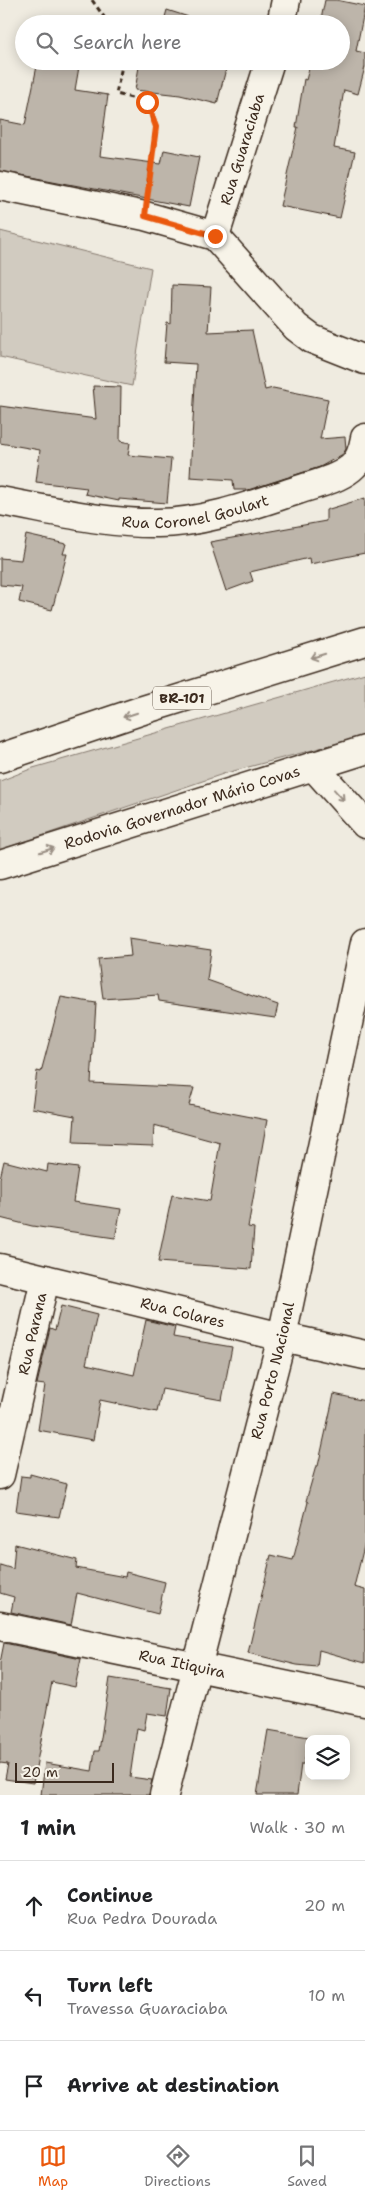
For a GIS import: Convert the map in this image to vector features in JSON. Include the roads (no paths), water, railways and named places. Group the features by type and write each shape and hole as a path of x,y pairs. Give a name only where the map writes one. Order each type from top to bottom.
{"main road":[{"path":"283,15 286,0"},
{"name":"Rua Guaraciaba","path":"215,236 267,70"},
{"path":"0,186 145,216 215,236 296,327 312,339 365,360"},
{"name":"Rua Coronel Goulart","path":"0,500 107,520 159,524 203,518 328,480 350,469 357,462 365,438"},
{"name":"BR-101","path":"0,758 143,710 365,641"},
{"name":"Rodovia Governador Mário Covas","path":"0,865 365,750"},
{"path":"313,766 365,824"},
{"name":"Rua Porto Nacional","path":"164,1795 282,1337 365,943"},
{"name":"Rua Colares","path":"0,1268 282,1337 365,1355"},
{"name":"Rua Parana","path":"0,1475 45,1279"},
{"name":"Rua Itiquira","path":"0,1626 365,1702"}]}
